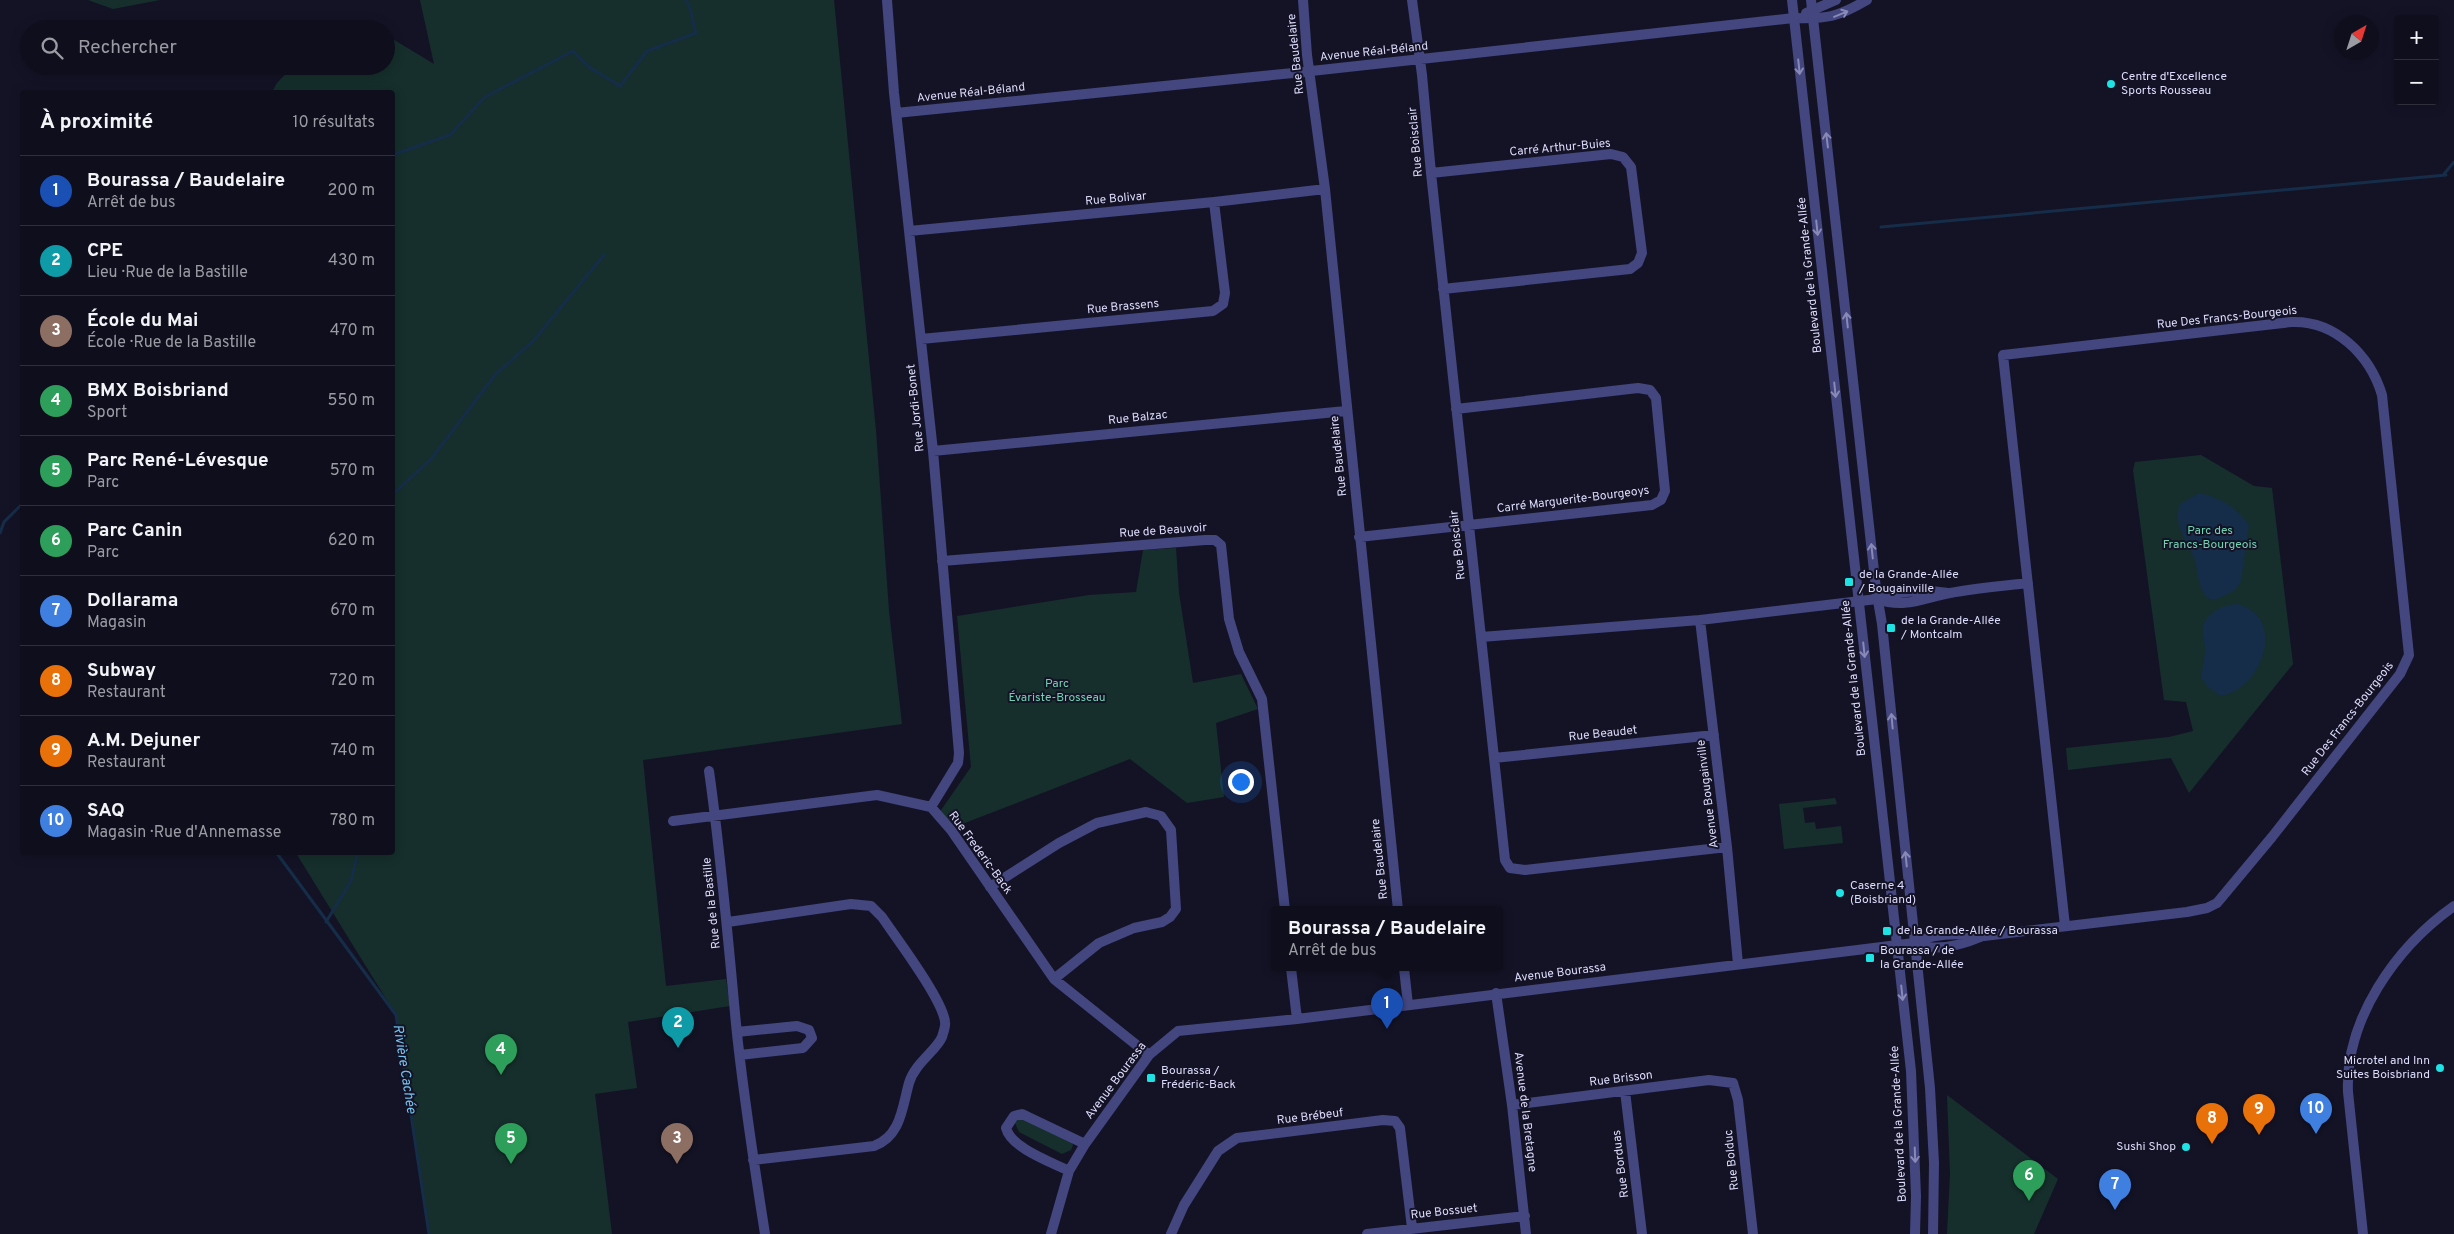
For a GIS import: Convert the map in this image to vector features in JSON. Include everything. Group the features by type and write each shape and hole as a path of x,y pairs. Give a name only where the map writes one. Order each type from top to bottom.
{"street":[{"name":"Rue Jordi-Bonet","path":"887,0 896,113 932,451 959,753 958,763 930,807"},
{"name":"Rue Baudelaire","path":"1303,0 1325,189 1398,906"},
{"name":"Rue Boisclair","path":"1412,0 1420,59 1443,290 1505,860 1510,868 1526,870 1727,847"},
{"name":"Boulevard de la Grande-Allée","path":"1792,0 1912,1089 1916,1196 1915,1234"},
{"path":"1812,10 1836,0"},
{"path":"1812,10 1824,19 1840,15 1867,0"},
{"name":"Avenue Réal-Béland","path":"896,113 1310,71 1794,18 1812,10"},
{"path":"1812,10 1878,599 1932,1116 1933,1234"},
{"name":"Carré Arthur-Buies","path":"1431,173 1611,154 1623,157 1631,167 1642,253 1638,263 1630,269 1443,290"},
{"name":"Rue Bolivar","path":"909,231 1214,202 1325,189"},
{"name":"Rue Brassens","path":"921,339 1213,311 1223,304 1225,293 1214,202"},
{"name":"Rue Des Francs-Bourgeois","path":"1914,943 1924,938 1963,933 1984,936 2196,911 2216,903 2272,838 2406,665 2408,643 2380,388 2369,365 2353,347 2337,334 2316,325 2295,322 2003,355 2064,926"},
{"name":"Carré Marguerite-Bourgeoys","path":"1360,537 1652,505 1661,500 1665,491 1656,398 1650,390 1638,388 1456,409"},
{"name":"Rue Balzac","path":"932,451 1346,411"},
{"name":"Rue de Beauvoir","path":"942,561 1205,540 1216,540 1221,545 1229,619 1239,652 1262,699 1285,906"},
{"path":"1481,637 1700,620 1878,599 1891,604 1926,600 1948,593 2028,583"},
{"name":"Avenue Bougainville","path":"1700,620 1727,847 1738,964"},
{"name":"Rue Beaudet","path":"1494,758 1714,735"},
{"name":"Rue de la Bastille","path":"709,771 728,922 737,1032 753,1160 765,1234"},
{"name":"Rue Frederic-Back","path":"673,821 877,795 930,807 951,830 1054,979 1149,1055"},
{"path":"990,886 1059,842 1097,823 1146,812 1161,816 1171,830 1177,893 1176,909 1170,917 1162,922 1134,928 1099,943 1054,979"},
{"path":"728,922 851,904 871,906 882,917 939,1004 945,1023 942,1038 923,1058 910,1080 898,1126 885,1142 874,1146 753,1160"},
{"path":"2364,1234 2348,1092 2349,1070 2354,1046 2369,1005 2388,973 2423,932 2454,906"},
{"name":"Avenue Bourassa","path":"1051,1234 1070,1171 1085,1144 1149,1055 1178,1031 1297,1019 1914,943"},
{"path":"1292,971 1297,1019"},
{"path":"1404,971 1408,1005"},
{"name":"Avenue de la Bretagne","path":"1496,993 1512,1105 1526,1234"},
{"path":"737,1032 797,1026 809,1030 812,1038 803,1048 740,1054"},
{"name":"Rue Brisson","path":"1512,1105 1709,1080 1733,1083"},
{"name":"Rue Bolduc","path":"1733,1083 1738,1100 1753,1234"},
{"name":"Rue Borduas","path":"1625,1091 1642,1234"},
{"path":"1070,1171 1017,1145 1008,1137 1006,1128 1014,1116 1022,1114 1085,1144"},
{"name":"Rue Brébeuf","path":"1171,1234 1184,1205 1218,1151 1237,1138 1383,1120 1395,1121 1400,1128 1412,1228"},
{"name":"Rue Bossuet","path":"1367,1234 1524,1216"}],"green space":[{"path":"88,0 160,0 113,9"},
{"path":"420,0 834,0 876,431 889,611 902,724 643,760 666,986 726,979 730,1006 628,1022 637,1088 595,1094 612,1234 429,1234 396,1015 297,855 395,855 395,90 273,90 285,75 395,75 395,40 434,64"},
{"name":"Parc des Francs-Bourgeois","path":"2201,455 2254,486 2272,488 2293,664 2189,793 2171,758 2068,770 2066,748 2169,737 2193,731 2186,702 2164,700 2133,470 2135,462"},
{"name":"Parc Évariste-Brosseau","path":"1176,548 1179,593 1193,683 1241,674 1258,709 1216,723 1224,797 1187,803 1130,759 957,826 939,813 971,767 957,616 1089,595 1136,592 1143,550"},
{"path":"1835,798 1837,804 1803,808 1805,823 1815,822 1816,829 1841,826 1843,843 1784,849 1779,804"},
{"path":"1947,1095 2058,1179 2034,1234 1947,1234 1950,1174"},
{"path":"1025,1114 1071,1139 1073,1145 1071,1150 1062,1154 1019,1132 1015,1123"}],"water":[{"path":"2199,493 2214,497 2227,504 2239,513 2249,525 2241,581 2233,591 2225,596 2213,599 2208,598 2204,593 2194,558 2181,532 2178,519 2180,504"},
{"path":"2237,604 2252,611 2262,622 2265,636 2264,652 2258,667 2249,680 2236,690 2221,696 2208,687 2202,679 2205,651 2204,625 2214,611 2225,606"}],"waterway":[{"path":"395,154 450,135 485,97 573,51 589,67 620,86 647,51 696,33 686,0"},
{"path":"2444,174 2454,162"},
{"path":"1881,227 2446,175"},
{"path":"395,492 431,459 495,375 534,340 604,255"},
{"name":"Rivière Cachée","path":"0,533 4,522 20,506"},
{"name":"Rivière Cachée","path":"278,855 396,1015 429,1234"},
{"path":"326,922 351,881 357,855"}],"place":[{"name":"Centre d'Excellence Sports Rousseau","path":"2111,84"},
{"name":"de la Grande-Allée / Bougainville","path":"1849,582"},
{"name":"de la Grande-Allée / Montcalm","path":"1891,628"},
{"name":"Caserne 4 (Boisbriand)","path":"1840,893"},
{"name":"de la Grande-Allée / Bourassa","path":"1887,931"},
{"name":"Bourassa / de la Grande-Allée","path":"1870,958"},
{"name":"Bourassa / Baudelaire","path":"1387,1029"},
{"name":"CPE","path":"678,1048"},
{"name":"Microtel and Inn Suites Boisbriand","path":"2440,1068"},
{"name":"BMX Boisbriand","path":"501,1075"},
{"name":"Bourassa / Frédéric-Back","path":"1151,1078"},
{"name":"SAQ","path":"2316,1134"},
{"name":"A.M. Dejuner","path":"2259,1135"},
{"name":"Subway","path":"2212,1144"},
{"name":"Sushi Shop","path":"2186,1147"},
{"name":"Parc René-Lévesque","path":"511,1164"},
{"name":"École du Mai","path":"677,1164"},
{"name":"Parc Canin","path":"2029,1201"},
{"name":"Dollarama","path":"2115,1210"}]}
